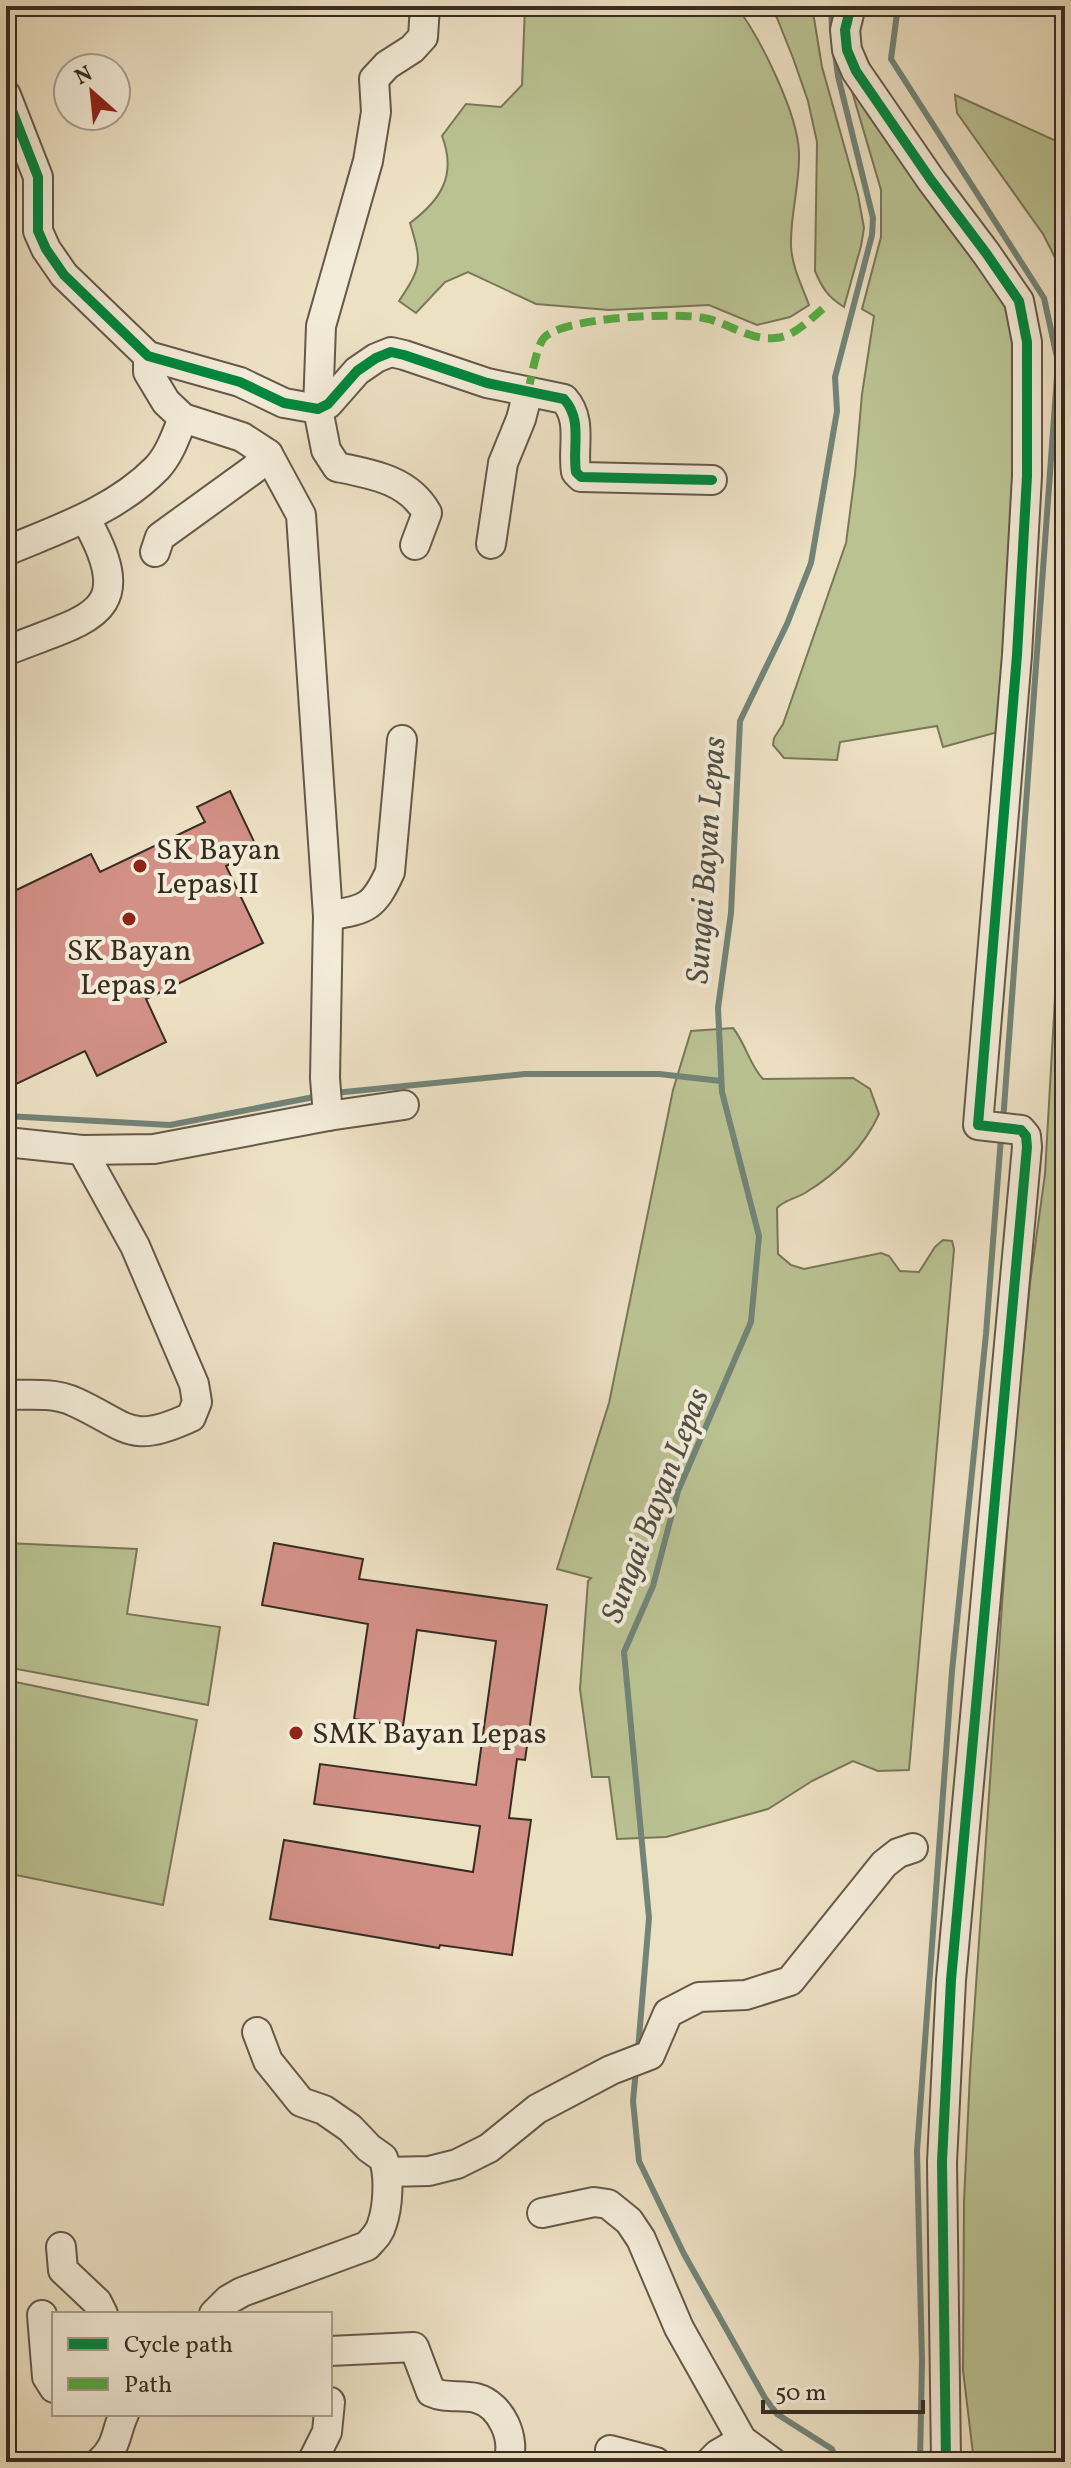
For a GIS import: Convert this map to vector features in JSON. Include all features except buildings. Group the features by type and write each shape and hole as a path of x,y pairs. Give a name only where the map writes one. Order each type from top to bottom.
{"street":[{"path":"415,545 427,513 418,497 379,476 337,467 326,450 318,409 321,326 368,161 376,112 374,79 423,37 425,6"},
{"path":"851,6 845,30 847,50 856,71 1019,301 1027,342 1027,476 1017,655 978,1125 1021,1130 1026,1136 1027,1147 949,2010 942,2162 946,2462"},
{"path":"6,95 38,177 38,231 46,249 64,275 148,356 240,382 284,403 318,409 328,404 357,371 391,352 487,383 564,399 571,407 577,431 576,472 581,477 712,480"},
{"path":"148,356 148,372 155,386 183,418 242,437 268,454 301,515 328,916 327,1103"},
{"path":"491,544 503,463 528,392"},
{"path":"6,551 99,512 158,467 173,444 183,418"},
{"path":"155,552 160,537 254,469 268,454"},
{"path":"6,651 78,622 95,612 106,599 109,574 103,549 85,518"},
{"path":"328,916 362,909 372,903 390,872 402,740"},
{"path":"6,1142 82,1150 154,1149 327,1103 404,1105"},
{"path":"6,1395 60,1397 74,1401 115,1425 141,1433 171,1426 191,1417 197,1402 194,1384 135,1246 82,1150"},
{"path":"387,2172 429,2171 457,2164 489,2148 537,2109 611,2070 650,2055 668,2013 699,1997 746,1995 790,1981 884,1864 898,1853 913,1848"},
{"path":"216,2312 242,2292 367,2246 378,2234 383,2222 387,2172 383,2158 350,2128 324,2110 301,2102 268,2061 257,2032"},
{"path":"542,2213 594,2202 608,2204 629,2221 641,2239 679,2328 742,2440 772,2462"},
{"path":"61,2247 63,2270 97,2302 102,2312"},
{"path":"42,2315 47,2377 52,2385"},
{"path":"332,2351 414,2347 431,2392 441,2396 477,2398 501,2416 512,2452 508,2462"},
{"path":"100,2462 117,2441 123,2416"},
{"path":"312,2462 327,2432 329,2416"},
{"path":"710,2462 742,2440"},
{"path":"610,2450 656,2462"}],"green space":[{"path":"525,6 736,6 776,76 797,137 799,165 791,246 795,269 809,305 790,317 757,325 709,305 609,310 536,304 468,272 445,282 416,313 399,301 418,264 410,223 438,196 447,175 448,163 442,136 466,104 501,107 522,85"},
{"path":"768,6 811,6 813,12 822,67 858,195 864,228 844,307 826,292 815,271 817,142 808,101 793,58 777,18"},
{"path":"846,71 991,277 1011,316 1015,364 1010,597 998,732 943,747 937,726 840,742 837,760 784,758 773,745 774,738 783,724 846,543 874,316 862,309 881,237 881,190"},
{"path":"955,95 1065,145 1065,277 1043,234 957,113"},
{"path":"1065,821 1065,2462 974,2462 963,2370 964,2201 970,2073 1011,1474 1030,1283 1045,1174"},
{"path":"733,1028 763,1079 853,1078 870,1089 879,1114 865,1138 838,1168 805,1193 777,1208 778,1254 791,1265 804,1269 881,1253 889,1256 900,1271 919,1272 943,1240 952,1241 954,1249 909,1770 878,1771 853,1761 812,1781 768,1809 666,1837 617,1839 609,1777 592,1777 580,1689 588,1581 591,1578 557,1569 609,1403 673,1090 691,1031"},
{"path":"6,1543 137,1549 127,1614 220,1627 208,1705 6,1667"},
{"path":"6,1680 197,1720 163,1905 6,1873"}],"waterway":[{"name":"Sungai Bayan Lepas","path":"831,6 832,30"},
{"path":"898,6 891,59 1044,298 1058,362 1003,1122"},
{"name":"Sungai Bayan Lepas","path":"638,2050 649,1918 624,1652 653,1586 678,1491 751,1322 759,1236 722,1092 718,1008 731,913 740,721 787,624 811,563 837,411 835,377 872,235 873,218 835,53"},
{"path":"334,1093 525,1074 659,1074 721,1081"},
{"path":"6,1116 170,1125 319,1096"},
{"path":"920,2462 922,2362 917,2151 952,1671 986,1334 1001,1137"},
{"name":"Sungai Bayan Lepas","path":"636,2069 633,2101 639,2161 684,2254 765,2398 777,2414 832,2449 836,2462"}],"marked path":[{"path":"528,392 543,339 571,326 620,318 690,316 713,320 757,337 775,338 796,331 826,306"}],"cycle path":[{"path":"851,6 845,30 847,50 856,71 1019,301 1027,342 1027,476 1017,655 978,1125 1021,1130 1026,1136 1027,1147 951,1980 942,2162 946,2462"},
{"path":"6,95 38,177 38,231 46,249 64,275 148,356 240,382 284,403 318,409 328,404 357,371 391,352 487,383 564,399 570,407 575,425 576,472 581,477 712,480"}],"place":[{"name":"SK Bayan Lepas II","path":"140,866"},
{"name":"SK Bayan Lepas 2","path":"129,919"},
{"name":"SMK Bayan Lepas","path":"296,1733"}]}
